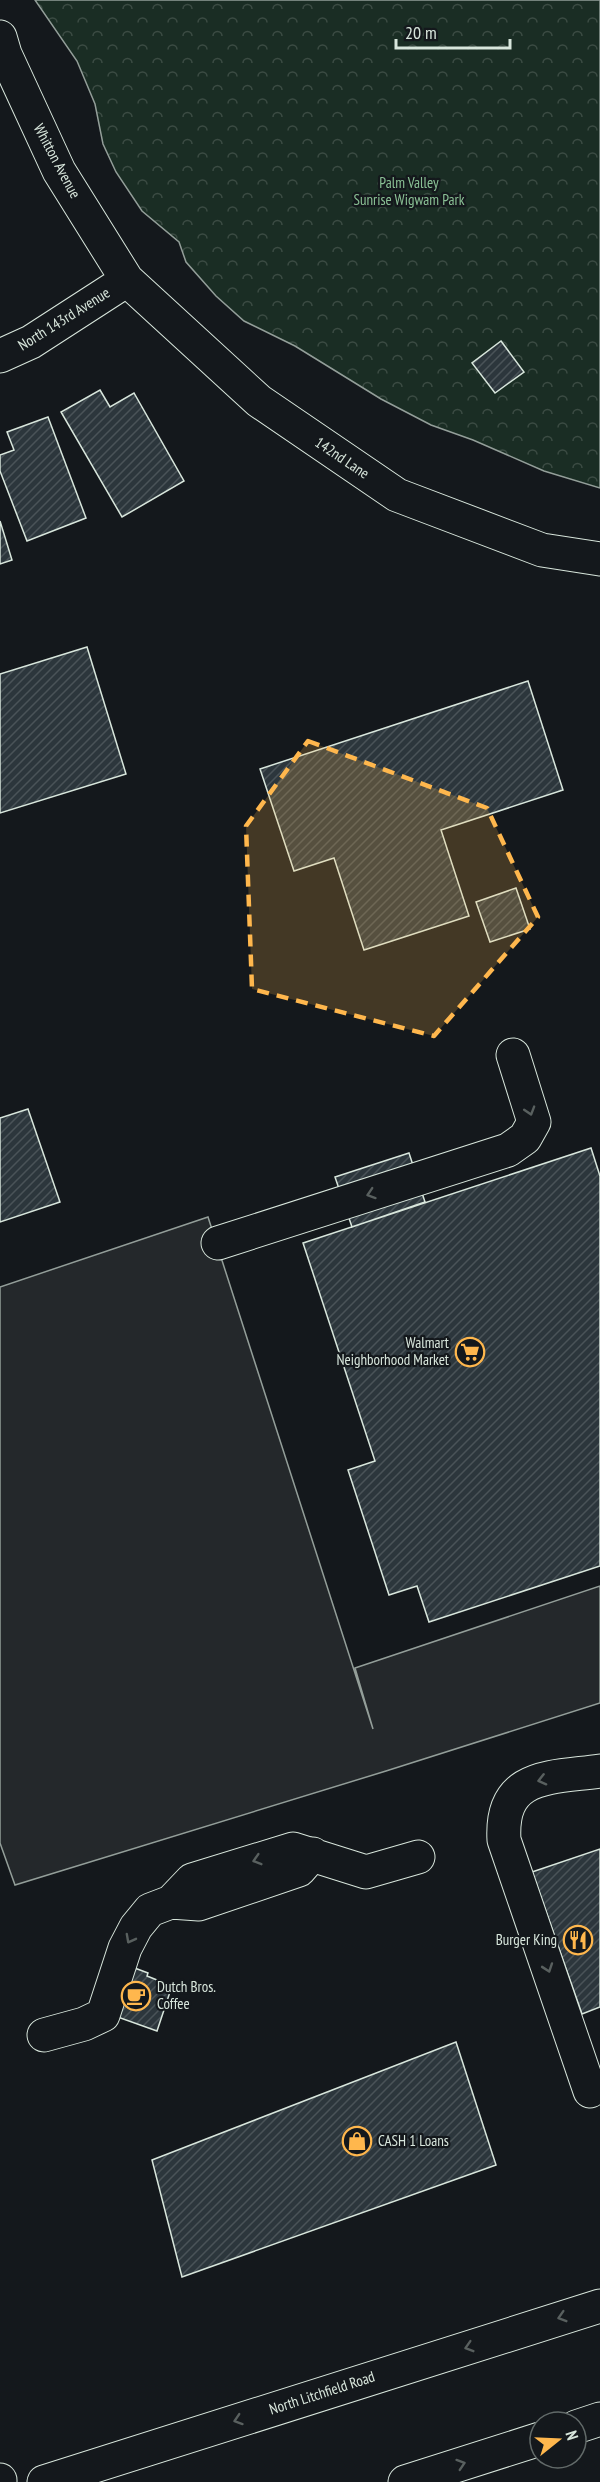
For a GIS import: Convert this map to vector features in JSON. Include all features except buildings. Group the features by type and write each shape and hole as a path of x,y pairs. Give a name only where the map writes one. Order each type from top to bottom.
{"street":[{"name":"Whitton Avenue","path":"0,37 59,171 127,280"},
{"name":"North 143rd Avenue","path":"0,356 31,342 127,280"},
{"name":"142nd Lane","path":"127,280 259,401 397,495 542,550 600,559"},
{"path":"218,1244 508,1150 525,1138 534,1122 513,1055"},
{"path":"590,2091 504,1839 503,1821 508,1803 519,1790 538,1780 600,1771"},
{"path":"44,2035 84,2024 103,2015 125,1948 136,1927 150,1910 171,1902 199,1904 299,1870 313,1854 366,1872 418,1857"},
{"name":"North Litchfield Road","path":"44,2482 600,2306"},
{"path":"405,2482 528,2443"}],"highlighted area":[{"path":"308,741 487,808 538,917 434,1036 252,989 246,826"}],"green space":[{"name":"Palm Valley Sunrise Wigwam Park","path":"35,0 600,0 600,488 544,471 473,440 431,425 381,399 295,346 244,321 216,296 186,262 179,242 142,211 116,172 103,144 95,104 77,61"}],"shaded area":[{"path":"208,1217 373,1729 355,1668 600,1586 600,1703 15,1885 0,1843 0,1287"}],"place":[{"name":"Walmart Neighborhood Market","path":"470,1352"},
{"name":"Burger King","path":"578,1940"},
{"name":"Dutch Bros. Coffee","path":"136,1996"},
{"name":"CASH 1 Loans","path":"357,2141"}]}
